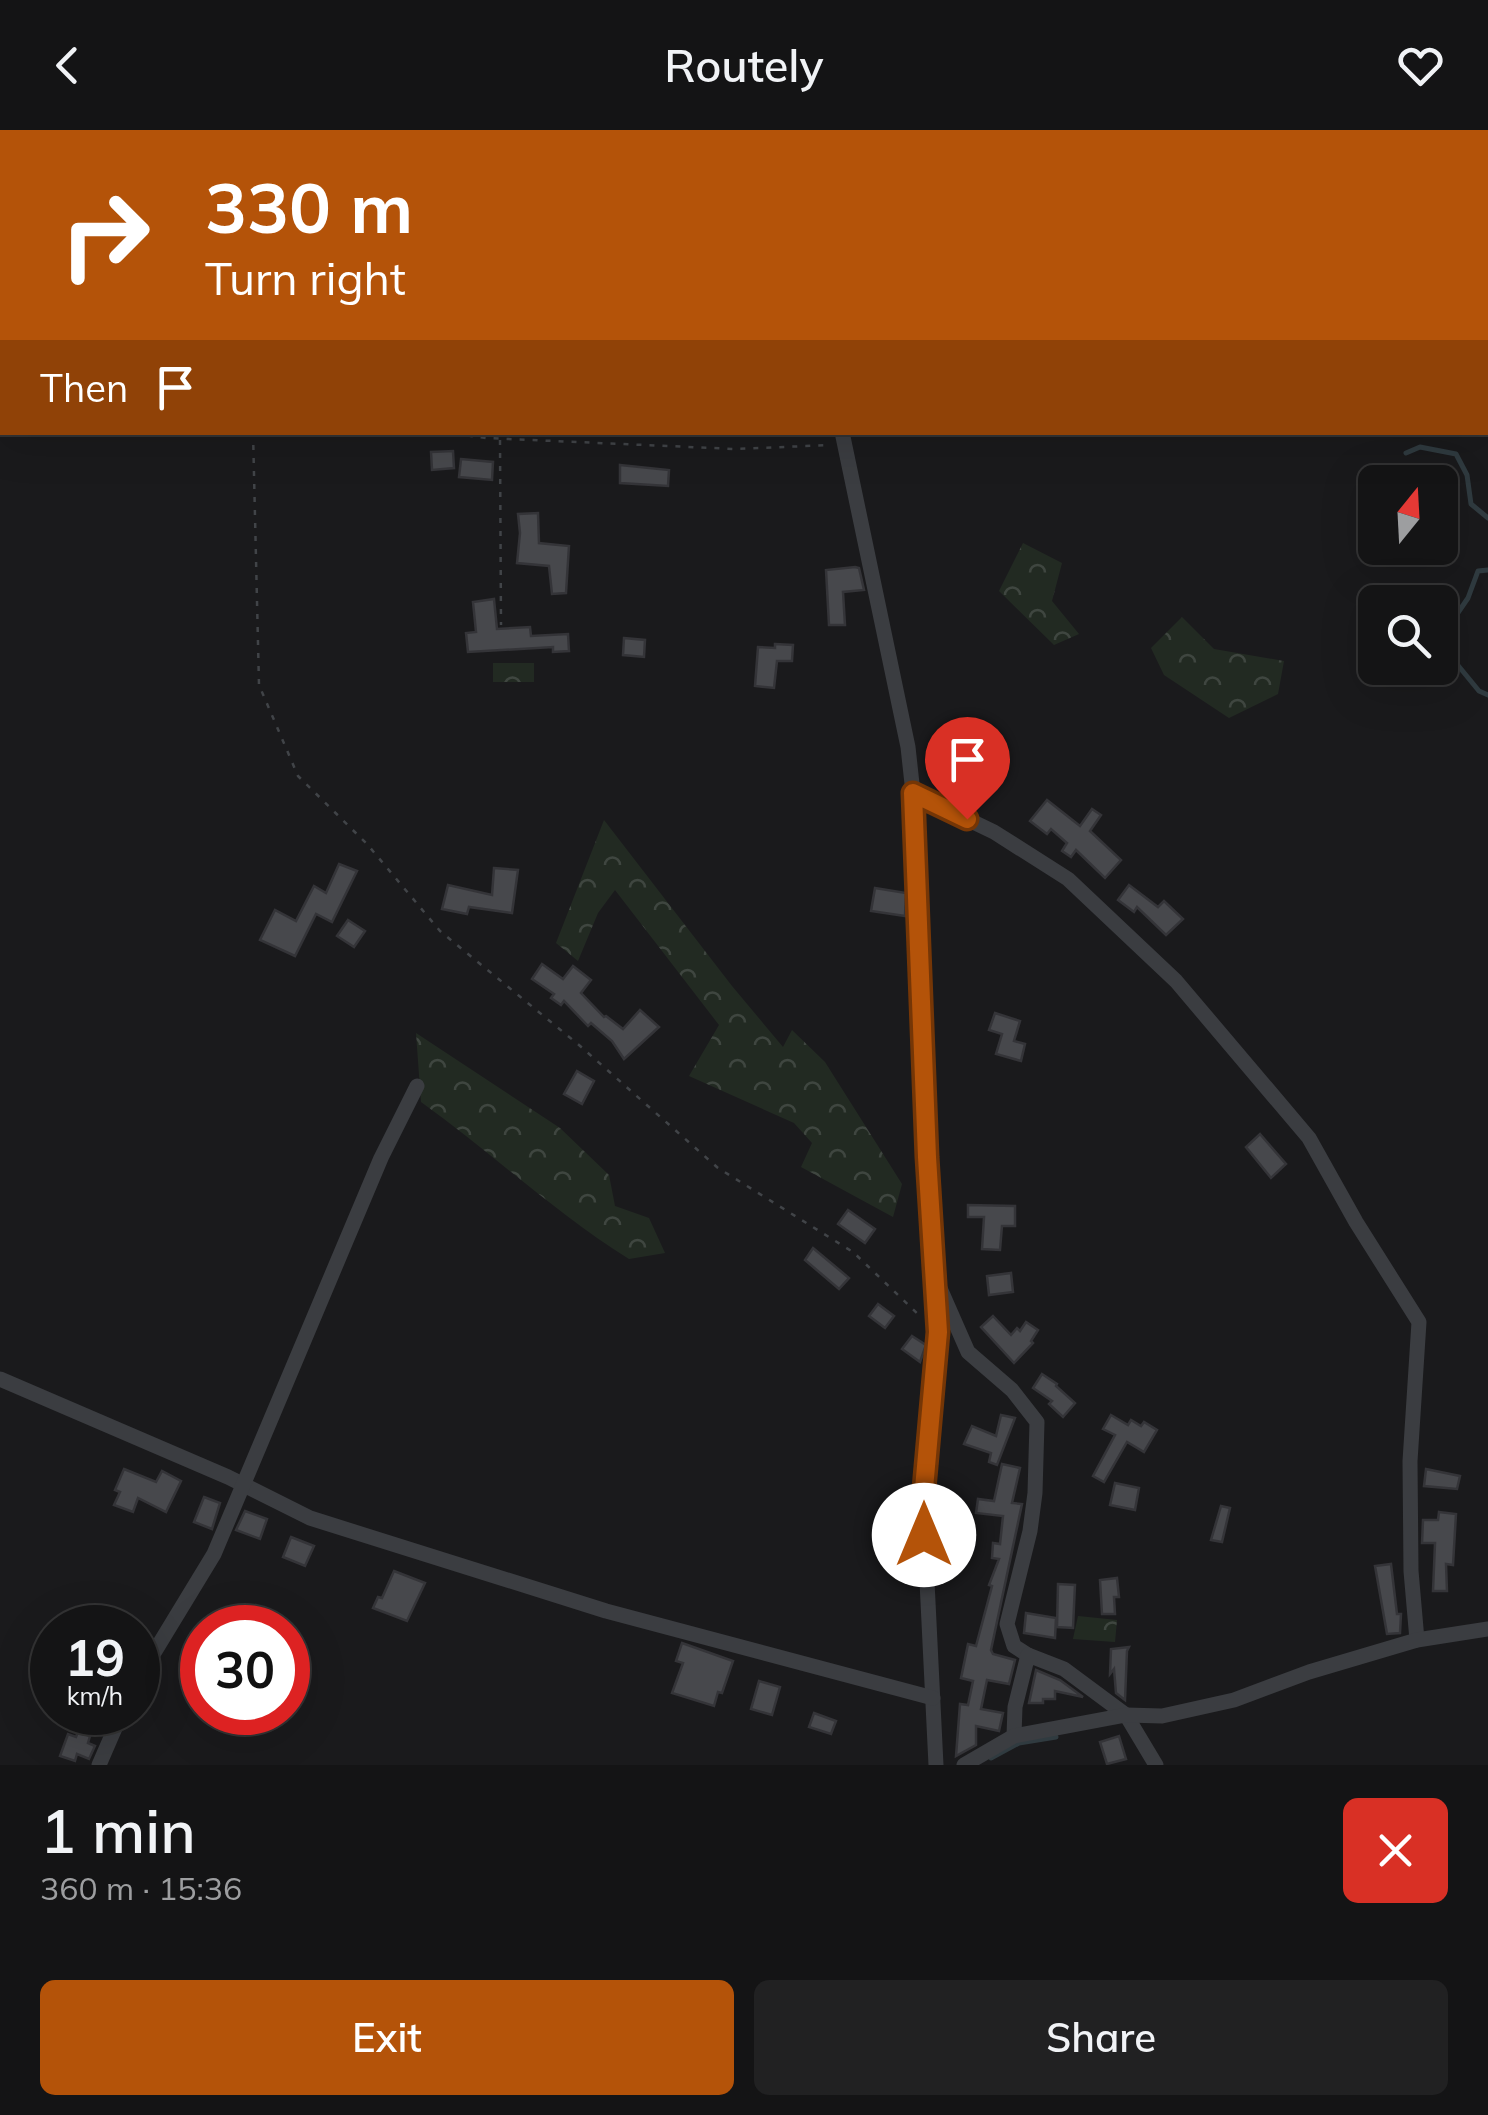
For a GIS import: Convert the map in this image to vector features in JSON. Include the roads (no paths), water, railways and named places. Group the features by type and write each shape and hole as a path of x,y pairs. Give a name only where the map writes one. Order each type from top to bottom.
{"street":[{"path":"843,438 908,747 913,793 938,1332 923,1500 936,1765"},
{"path":"913,793 994,832 1068,879 1176,981 1308,1138 1418,1322 1410,1461 1411,1570 1417,1640"},
{"path":"160,1647 214,1554 381,1158 417,1086"},
{"path":"934,1274 968,1352 1012,1390 1036,1422 1030,1531 1008,1624 1014,1646 1064,1669 1126,1715 1156,1765"},
{"path":"0,1379 310,1518 654,1624 933,1698"},
{"path":"964,1765 1014,1736 1126,1715 1162,1716 1234,1700 1308,1672 1417,1640 1488,1629"},
{"path":"1014,1736 1015,1707 1028,1655"},
{"path":"99,1765 112,1735"}],"waterway":[{"path":"1406,453 1420,447 1456,454 1467,475 1471,504 1488,518"},
{"path":"1488,570 1478,571 1468,598 1453,620 1447,652 1479,691 1488,695"},
{"path":"991,1758 1019,1743 1056,1737"}]}
